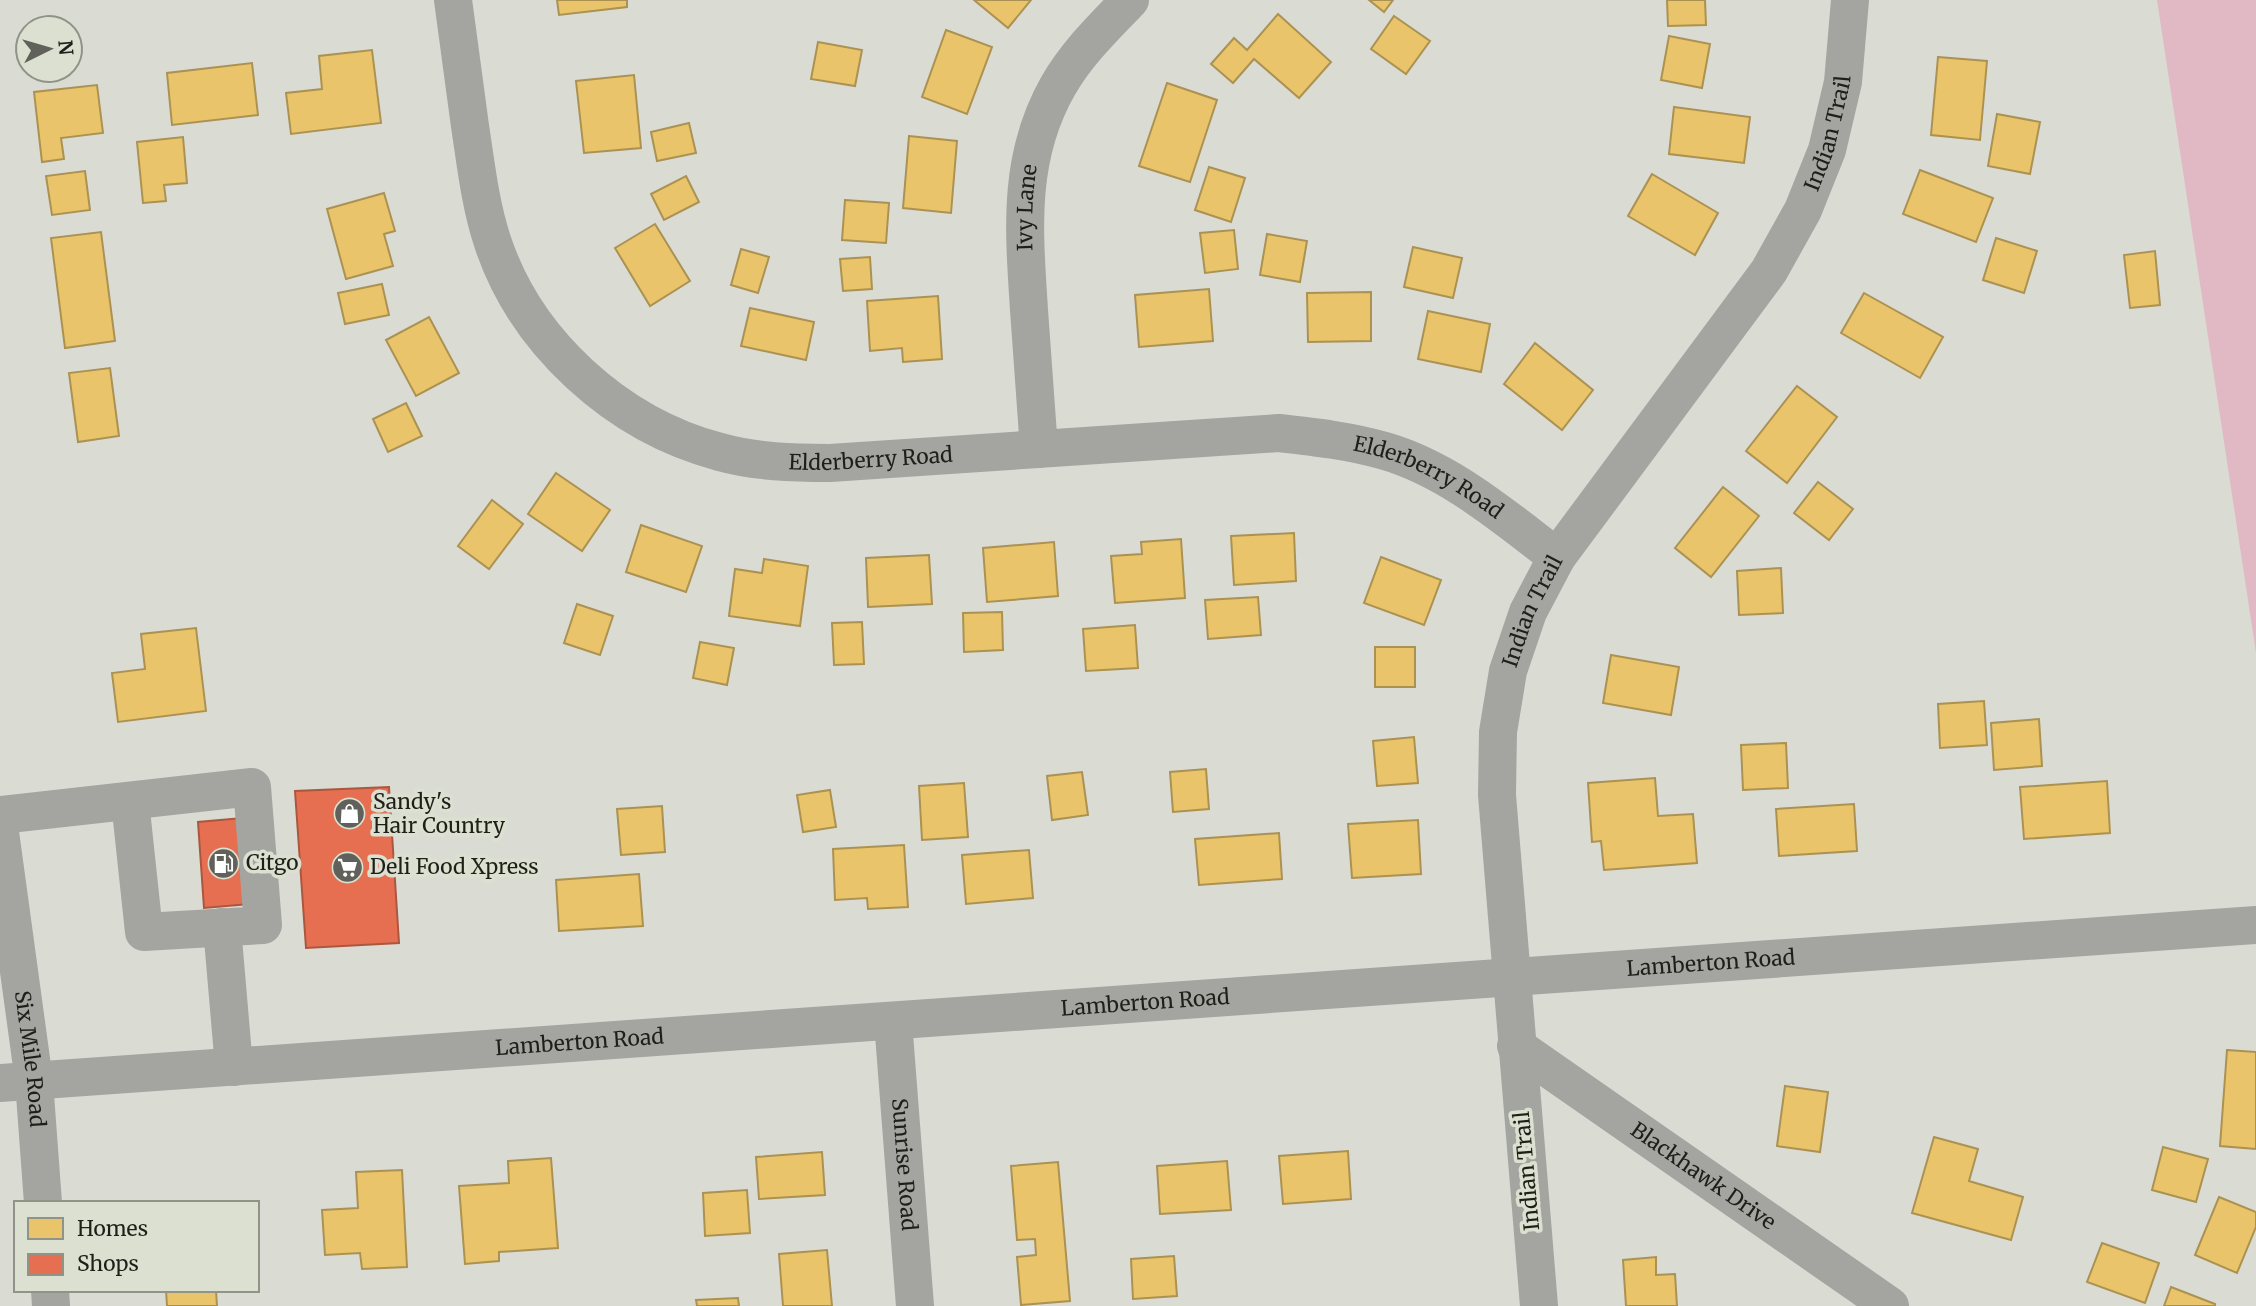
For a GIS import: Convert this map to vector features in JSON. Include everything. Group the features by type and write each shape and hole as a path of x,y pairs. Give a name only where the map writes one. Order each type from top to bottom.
{"street":[{"name":"Elderberry Road","path":"453,0 480,196 493,243 513,288 543,335 567,363 613,402 667,433 719,452 781,463 830,463 1279,433 1336,439 1387,452 1440,474 1488,505 1557,557"},
{"name":"Ivy Lane","path":"1039,449 1023,224 1027,178 1038,131 1058,86 1086,46 1130,0"},
{"name":"Indian Trail","path":"1539,1306 1497,795 1498,732 1508,671 1528,612 1557,557 1769,271 1803,210 1827,150 1843,82 1850,0"},
{"path":"0,815 252,787 263,925 144,932 130,801"},
{"name":"Six Mile Road","path":"0,832 17,1082 43,1201"},
{"name":"Lamberton Road","path":"17,1082 2256,925"},
{"path":"222,927 234,1067"},
{"name":"Sunrise Road","path":"894,1020 915,1306"},
{"name":"Blackhawk Drive","path":"1516,1046 1890,1306"}],"shaded area":[{"path":"2157,0 2256,0 2256,653"}],"building: Homes":[{"path":"557,0 627,0 627,7 559,15"},
{"path":"974,0 1031,0 1008,28"},
{"path":"1369,0 1393,0 1384,12"},
{"path":"1667,0 1705,0 1706,25 1668,26"},
{"path":"1278,14 1331,62 1299,98 1254,59 1233,83 1211,64 1234,38 1247,50"},
{"path":"1394,16 1430,41 1406,74 1371,49"},
{"path":"946,30 992,47 967,114 922,97"},
{"path":"1669,36 1710,44 1702,88 1661,80"},
{"path":"818,42 862,50 855,86 811,79"},
{"path":"372,50 381,123 291,134 286,93 322,89 319,56"},
{"path":"1938,57 1987,61 1980,140 1931,135"},
{"path":"252,63 258,115 172,125 167,73"},
{"path":"634,75 641,148 584,153 576,81"},
{"path":"1167,83 1217,100 1190,182 1139,166"},
{"path":"97,85 103,133 61,138 64,159 42,162 34,92"},
{"path":"1674,107 1750,117 1744,163 1669,154"},
{"path":"1997,114 2040,122 2030,174 1988,166"},
{"path":"689,123 696,153 657,161 651,132"},
{"path":"909,136 957,141 951,213 903,208"},
{"path":"183,137 187,183 164,185 166,201 143,203 137,142"},
{"path":"1209,167 1245,178 1231,222 1195,210"},
{"path":"1920,170 1993,198 1976,242 1903,214"},
{"path":"85,171 90,210 52,215 46,176"},
{"path":"1652,174 1718,213 1695,255 1628,216"},
{"path":"686,176 699,202 664,220 651,194"},
{"path":"384,193 395,231 384,234 393,266 346,279 327,209"},
{"path":"845,200 889,203 886,243 842,240"},
{"path":"655,224 690,281 650,306 615,248"},
{"path":"1234,230 1238,269 1205,273 1200,233"},
{"path":"101,232 115,341 65,348 51,238"},
{"path":"1267,234 1307,241 1300,282 1260,275"},
{"path":"1996,238 2037,251 2024,293 1983,280"},
{"path":"1413,247 1462,258 1453,298 1404,287"},
{"path":"741,249 769,257 758,293 731,285"},
{"path":"2155,251 2160,305 2130,308 2124,255"},
{"path":"870,257 872,289 843,291 840,259"},
{"path":"382,284 389,315 345,324 338,293"},
{"path":"1209,289 1213,341 1139,347 1135,295"},
{"path":"1371,292 1371,341 1308,342 1307,293"},
{"path":"1864,293 1943,337 1920,378 1841,333"},
{"path":"938,296 942,359 903,362 902,348 870,351 867,301"},
{"path":"750,308 814,322 806,360 741,346"},
{"path":"1428,311 1490,324 1481,372 1418,359"},
{"path":"429,317 459,373 416,396 386,340"},
{"path":"1535,343 1593,390 1562,430 1504,384"},
{"path":"110,368 119,436 78,442 69,373"},
{"path":"1797,386 1837,417 1787,483 1746,451"},
{"path":"406,403 422,436 388,452 373,419"},
{"path":"556,473 610,510 582,551 528,514"},
{"path":"1818,482 1853,509 1829,540 1794,513"},
{"path":"1723,487 1759,516 1711,577 1675,548"},
{"path":"492,500 523,524 489,569 458,546"},
{"path":"641,525 702,546 686,592 626,572"},
{"path":"1294,533 1296,581 1234,585 1231,536"},
{"path":"1181,539 1185,598 1115,603 1111,556 1142,554 1141,542"},
{"path":"1054,542 1058,596 987,602 983,548"},
{"path":"929,555 932,604 868,607 866,558"},
{"path":"1381,557 1441,580 1424,625 1364,603"},
{"path":"764,559 808,566 800,626 729,616 735,569 762,573"},
{"path":"1781,568 1783,613 1739,615 1737,571"},
{"path":"1258,597 1261,635 1208,639 1205,600"},
{"path":"577,604 613,616 600,655 564,643"},
{"path":"1002,612 1003,650 964,652 963,613"},
{"path":"862,622 864,664 834,665 832,623"},
{"path":"1135,625 1138,668 1086,671 1083,629"},
{"path":"196,628 206,711 118,722 112,673 145,669 141,634"},
{"path":"700,642 734,648 727,685 693,678"},
{"path":"1375,647 1415,647 1415,687 1375,687"},
{"path":"1611,655 1679,667 1671,715 1603,703"},
{"path":"1984,701 1987,745 1940,748 1938,704"},
{"path":"2039,719 2042,766 1994,770 1991,723"},
{"path":"1414,737 1418,783 1377,786 1373,741"},
{"path":"1786,743 1788,788 1743,790 1741,745"},
{"path":"1206,769 1209,809 1173,812 1170,772"},
{"path":"1082,772 1088,815 1052,820 1047,776"},
{"path":"1655,778 1658,816 1693,814 1697,863 1604,870 1601,841 1592,842 1588,783"},
{"path":"2107,781 2110,833 2024,839 2020,787"},
{"path":"964,783 968,837 922,840 919,786"},
{"path":"830,790 836,827 803,832 797,795"},
{"path":"1854,804 1857,851 1779,856 1776,809"},
{"path":"662,806 665,852 621,855 617,809"},
{"path":"1418,820 1421,874 1352,878 1348,824"},
{"path":"1279,833 1282,879 1199,885 1195,839"},
{"path":"904,845 908,907 868,909 867,898 835,900 833,849"},
{"path":"1029,850 1033,898 966,904 962,855"},
{"path":"639,874 643,926 559,931 556,880"},
{"path":"2227,1050 2256,1052 2256,1149 2220,1146"},
{"path":"1785,1086 1828,1092 1820,1152 1777,1146"},
{"path":"1934,1137 1978,1149 1969,1181 2023,1197 2011,1240 1912,1213"},
{"path":"2163,1147 2208,1159 2196,1202 2152,1190"},
{"path":"1348,1151 1351,1199 1283,1204 1279,1156"},
{"path":"822,1152 825,1195 759,1199 756,1157"},
{"path":"551,1158 558,1248 499,1252 499,1261 465,1264 459,1186 509,1183 508,1161"},
{"path":"1227,1161 1231,1210 1160,1214 1157,1166"},
{"path":"1058,1162 1070,1301 1021,1305 1017,1257 1036,1255 1035,1239 1017,1240 1011,1166"},
{"path":"402,1170 407,1267 362,1269 360,1253 325,1255 322,1210 358,1208 356,1172"},
{"path":"747,1190 750,1233 705,1236 703,1193"},
{"path":"2219,1197 2256,1212 2256,1227 2237,1273 2195,1255"},
{"path":"2102,1243 2159,1263 2145,1303 2087,1282"},
{"path":"827,1250 832,1306 783,1306 779,1254"},
{"path":"1174,1256 1177,1296 1133,1299 1131,1259"},
{"path":"1656,1257 1656,1275 1675,1274 1677,1306 1626,1306 1623,1260"},
{"path":"2171,1287 2215,1304 2215,1306 2164,1306"},
{"path":"166,1292 216,1292 217,1306 167,1306"},
{"path":"738,1298 739,1306 697,1306 696,1300"}],"building: Shops":[{"name":"Deli Food Xpress","path":"389,787 399,943 306,948 295,791"},
{"name":"Citgo","path":"242,818 249,904 204,908 198,822"}],"place":[{"name":"Sandy's Hair Country","path":"350,814"},
{"name":"Citgo","path":"223,863"},
{"name":"Deli Food Xpress","path":"347,867"}]}
